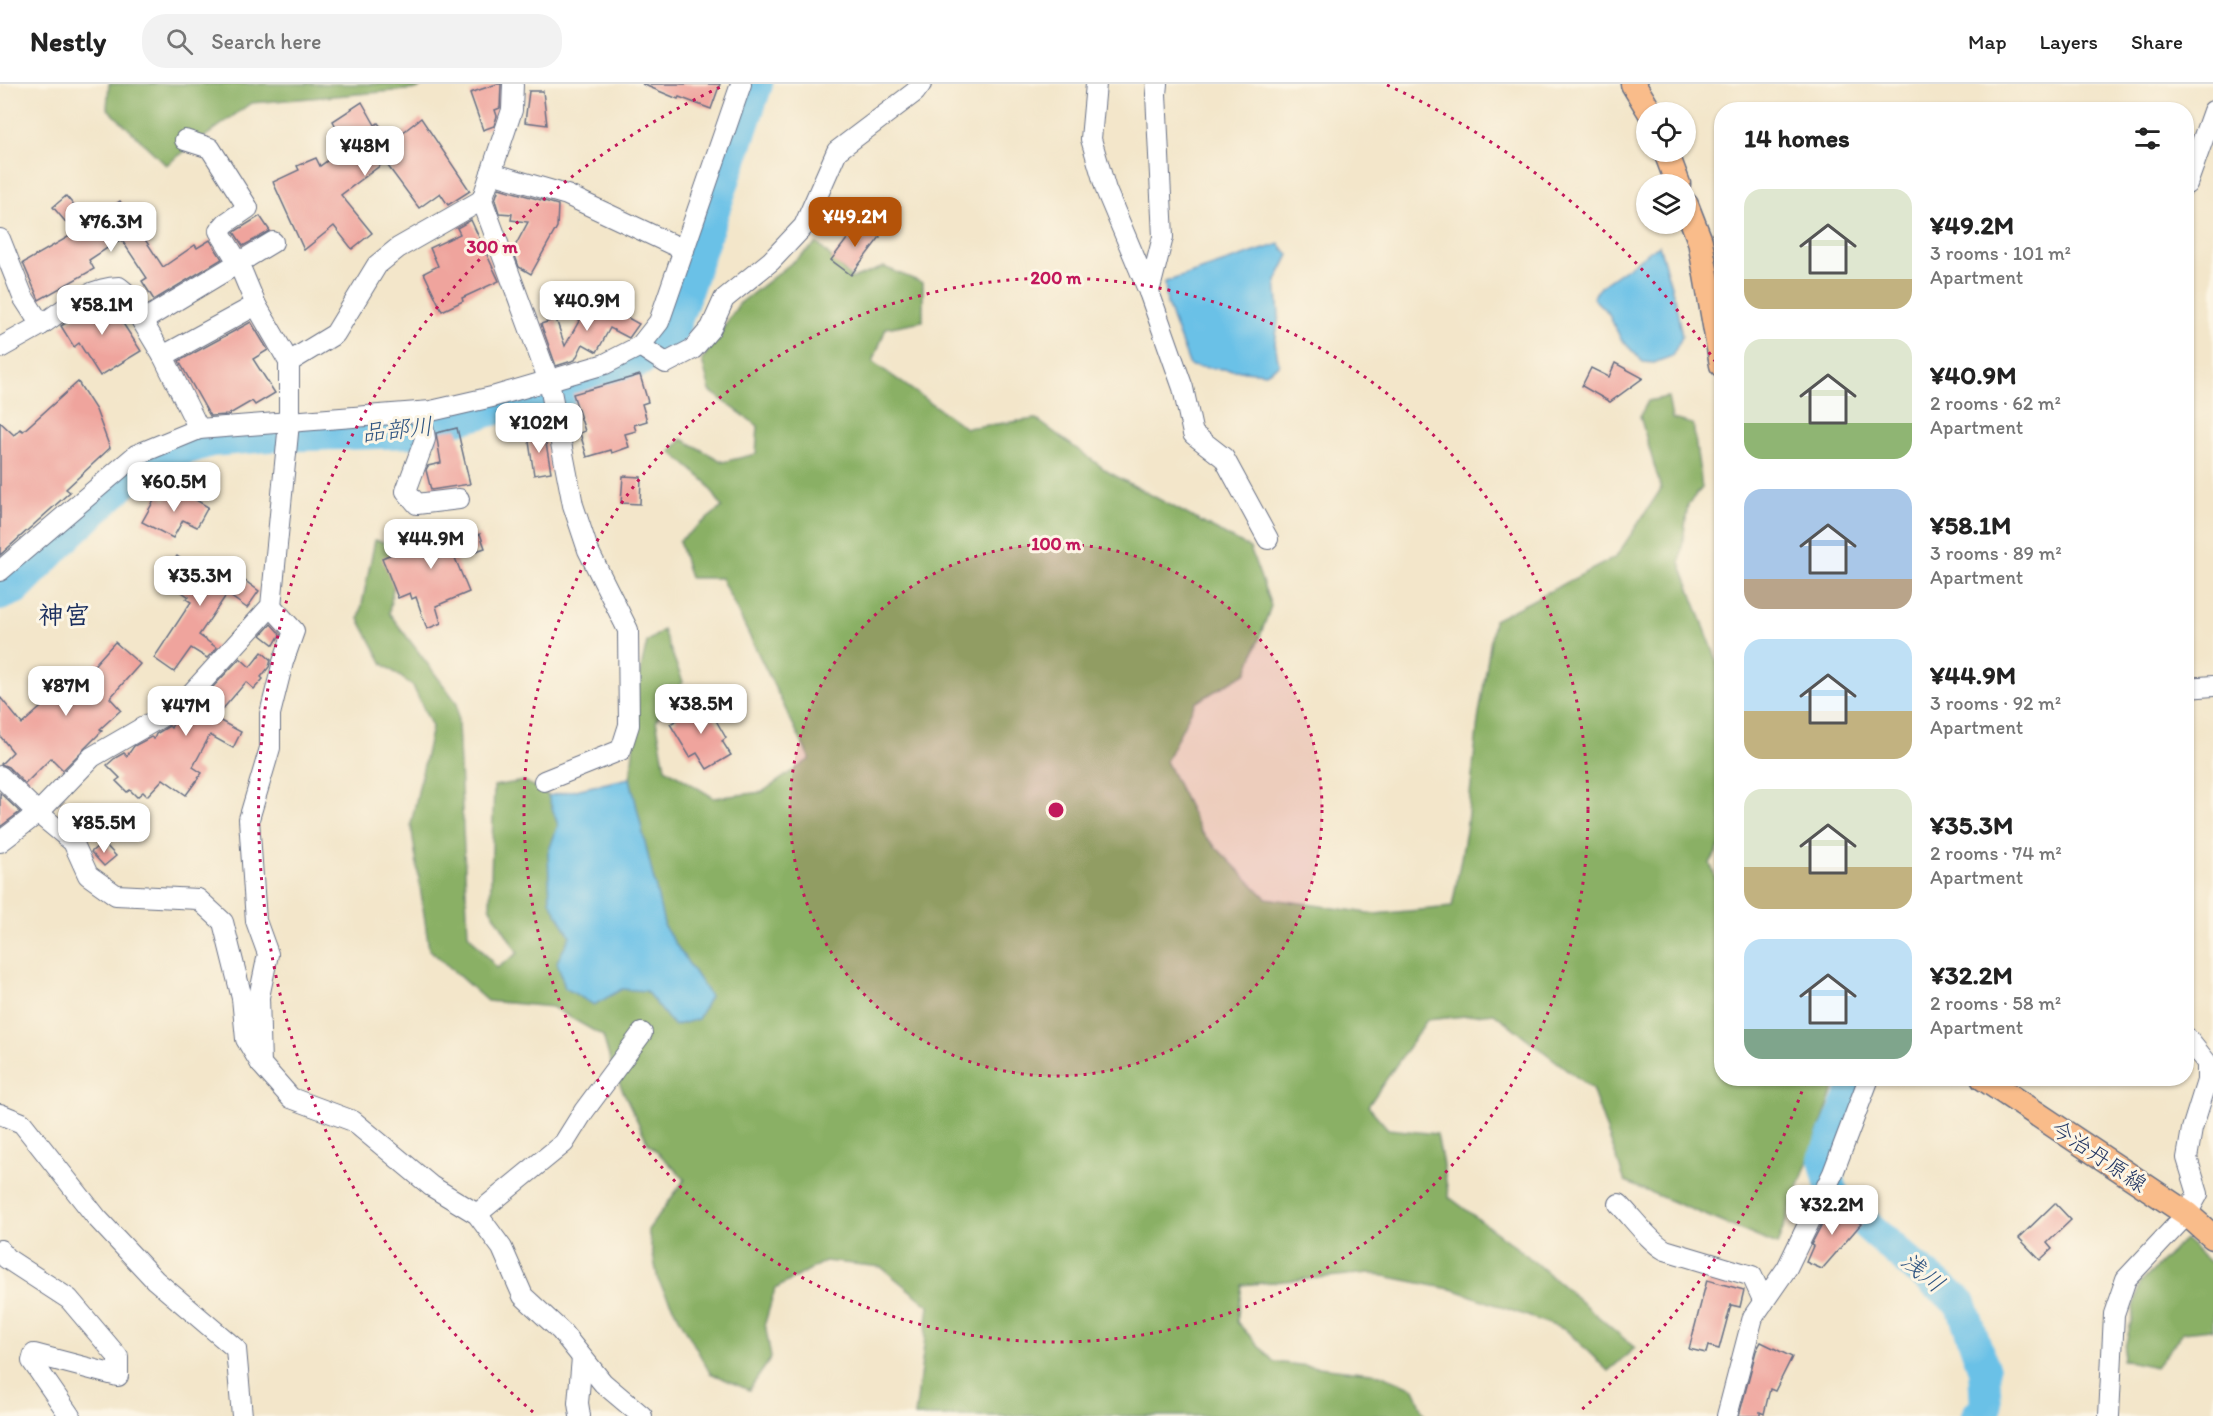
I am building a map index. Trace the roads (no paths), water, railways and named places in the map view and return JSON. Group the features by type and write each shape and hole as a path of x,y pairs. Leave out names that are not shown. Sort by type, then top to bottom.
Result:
{"main road":[{"path":"1633,84 1644,102"},
{"path":"1696,231 1700,241 1714,320"},
{"name":"今治丹原線","path":"1995,1086 2187,1214 2213,1237"}],"street":[{"path":"513,84 512,110 482,200 549,381 573,505 588,550 628,630 629,725 621,750 544,782"},
{"path":"0,571 136,456 200,429 421,412 492,397 549,381 605,364 640,346 659,322 741,84"},
{"path":"640,346 666,363 693,349 711,328 724,300 771,261 804,226 837,151 915,92 921,84"},
{"path":"1096,84 1091,139 1106,190 1149,292 1183,388 1193,434 1224,458 1268,539"},
{"path":"1149,292 1163,237 1156,106 1157,84"},
{"path":"2194,164 2213,111"},
{"path":"0,842 38,813 92,758 180,706 271,606 289,423 289,362 256,305 238,262 219,231 226,223 248,208 210,148 185,140"},
{"path":"491,173 567,195 684,250"},
{"path":"289,362 335,334 376,265 398,248 482,200"},
{"path":"0,239 23,297 41,325"},
{"path":"142,321 273,242"},
{"path":"0,348 41,325 87,293 102,288 119,287 124,291 163,356 200,429"},
{"path":"163,356 256,305"},
{"path":"421,412 425,440 406,491 417,504 459,499"},
{"path":"261,1064 259,996 268,954 256,921 249,819 270,748 270,714 283,662 294,631 271,606"},
{"path":"2194,687 2213,686"},
{"path":"0,776 38,813 73,842 88,875 117,895 198,899 223,922 242,998 246,1039 261,1064 291,1098 353,1121 431,1186 477,1215 502,1248 523,1296 561,1332 603,1383 642,1416"},
{"path":"477,1215 564,1143 584,1111 642,1033"},
{"path":"2109,1416 2114,1314 2126,1279 2187,1214 2198,1194 2187,1158 2192,1129 2207,1081 2206,1063 2194,1047"},
{"path":"1727,1416 1754,1317 1787,1268 1833,1173 1866,1086"},
{"path":"0,1114 22,1122 97,1218 155,1280 236,1349 242,1416"},
{"path":"1619,1204 1639,1224 1655,1245 1752,1276 1764,1302"},
{"path":"0,1250 6,1258 69,1299 118,1358 118,1376 34,1354 32,1361 70,1416"},
{"path":"580,1416 578,1403 582,1358"}],"water":[{"path":"1279,244 1289,255 1276,281 1279,315 1275,343 1279,365 1266,373 1190,366 1167,304 1165,282"},
{"path":"1659,245 1675,300 1682,337 1672,356 1654,363 1643,362 1621,339 1608,313 1593,298 1600,287"},
{"path":"630,778 665,928 710,996 698,1019 674,1026 646,991 622,989 594,1005 565,988 557,962 570,936 550,901 548,853 558,825 548,796"}],"waterway":[{"name":"品部川","path":"0,595 15,589 71,532 133,475 173,453 211,441 269,436 417,432 446,422 541,398 629,368 665,344 672,333 757,84"},
{"name":"浅川","path":"1856,1086 1824,1159 1833,1195 1912,1265 1961,1303 1984,1370 1986,1409 1977,1416"}],"district":[{"name":"神宮","path":"64,615"}]}
